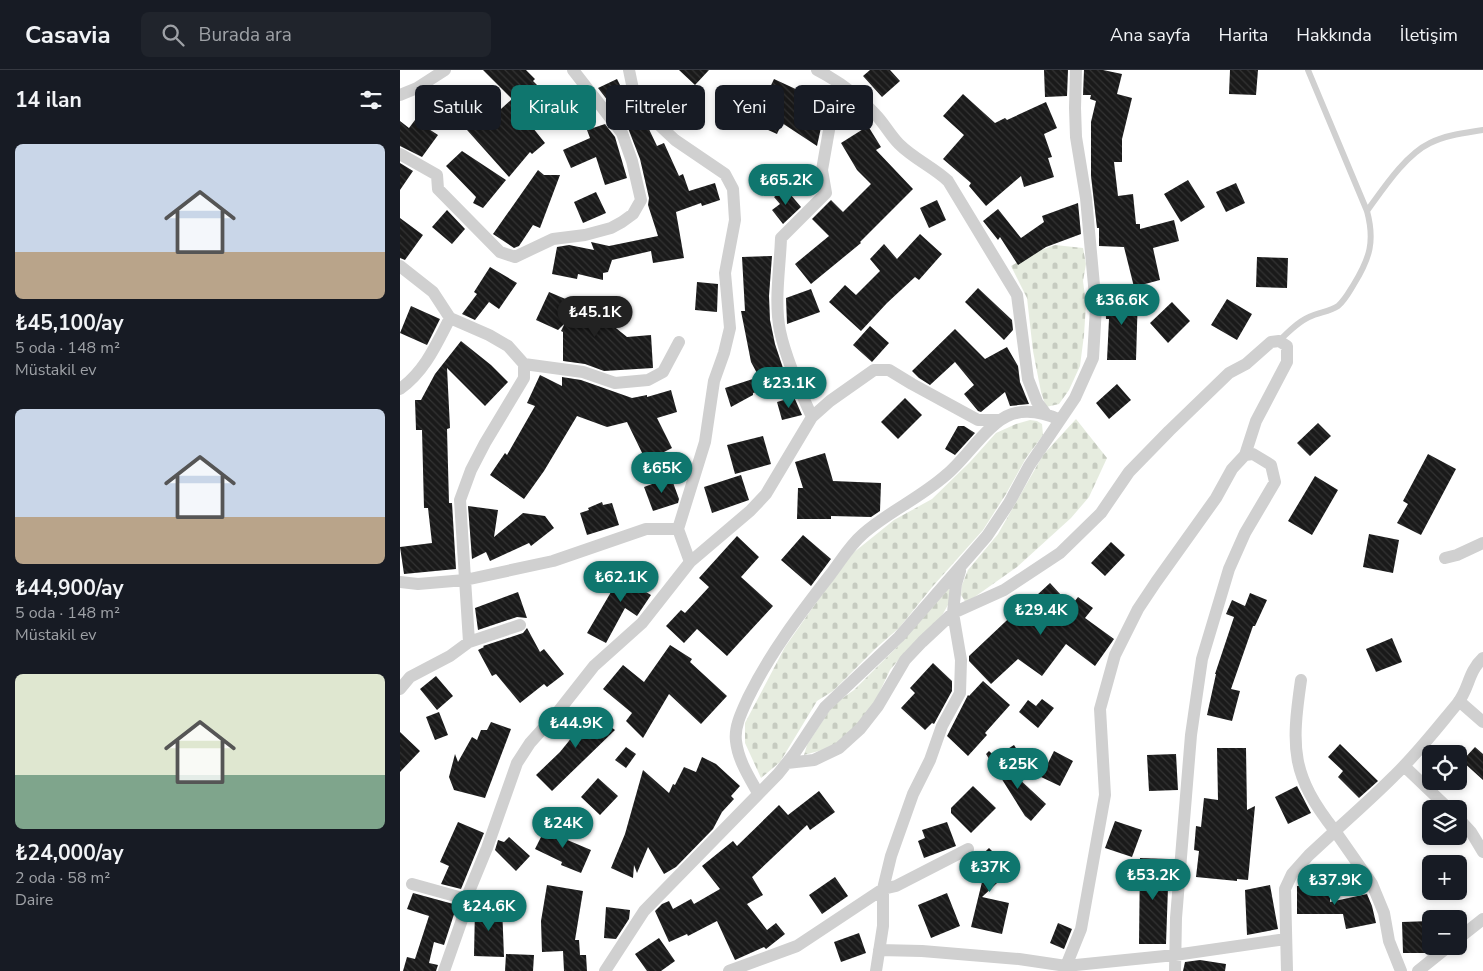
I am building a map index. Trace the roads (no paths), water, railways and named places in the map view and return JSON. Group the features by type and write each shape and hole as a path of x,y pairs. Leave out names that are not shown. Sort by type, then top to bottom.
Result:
{"street":[{"path":"400,95 417,88 446,70"},
{"path":"400,154 438,174 438,189 500,252 515,257 553,239 585,235 611,228 633,214 641,200 632,161 622,133 573,70"},
{"path":"629,70 638,106 676,140 725,174 733,189 735,220 725,273 730,328 714,381 705,442 678,528 690,562"},
{"path":"817,70 840,85"},
{"path":"605,971 644,911 710,845 787,763 825,706 898,637 987,536 1009,503 1029,466 1075,398 1093,358 1096,307 1086,198 1076,137 1076,70"},
{"path":"873,112 899,144 918,160 938,170 948,181 962,201 1017,295 1028,379 1037,402 1046,414"},
{"path":"812,418 792,370 780,330 778,300 781,238 826,194 822,170 829,130"},
{"path":"400,266 433,292 450,318 489,335 508,346 524,364 583,372 615,383 648,380 664,372 680,342"},
{"path":"400,389 411,381 427,363 450,318"},
{"path":"787,763 814,760 839,748 860,730 878,706 905,660 954,614 1004,590 1060,553 1101,513 1129,472 1168,431 1229,373 1246,364 1271,342 1279,341 1287,346 1287,362 1256,421 1245,454 1232,469 1216,498 1138,609 1115,655 1100,709 1105,795 1081,929 1065,968"},
{"path":"469,642 460,500 474,463 524,378 524,364"},
{"path":"444,971 464,914 466,900 517,763 530,743 557,714 594,666 642,623 690,562 750,511 766,494 812,418 830,401 874,370 889,370 978,420 1000,420"},
{"path":"758,793 744,769 735,740 740,717 767,663 788,630 849,548 864,533 947,475 1000,420 1013,414 1030,412 1046,414 1060,420"},
{"path":"1175,971 1176,918 1191,735 1202,659 1213,617 1229,569 1245,533 1275,482 1271,465 1253,454 1245,454"},
{"path":"400,582 418,584 465,580 553,561 646,529 678,528"},
{"path":"1445,558 1457,556 1483,543"},
{"path":"876,971 883,926 884,889 891,856 913,794 930,760 942,726 960,694 961,660 954,614 956,584 961,567"},
{"path":"400,689 410,677 450,656 469,642 520,625"},
{"path":"1287,971 1285,889 1292,874 1309,855 1404,766 1459,701 1466,689 1469,677 1483,658"},
{"path":"1301,680 1295,722 1296,756 1303,782 1318,810 1372,884 1384,913 1389,941 1400,971"},
{"path":"1459,701 1483,722"},
{"path":"1404,766 1440,800"},
{"path":"1467,828 1483,852"},
{"path":"729,971 797,946 884,889 896,886 968,849"},
{"path":"412,884 466,900"},
{"path":"1467,932 1483,919"},
{"path":"879,950 922,951 1020,959 1065,968 1176,955 1286,939"},
{"path":"1418,971 1438,955"}],"lane":[{"path":"1279,341 1309,317 1336,307 1348,294 1368,257 1371,235 1367,211 1308,70"},
{"path":"1367,211 1408,160 1421,148 1440,138 1483,130"}]}
